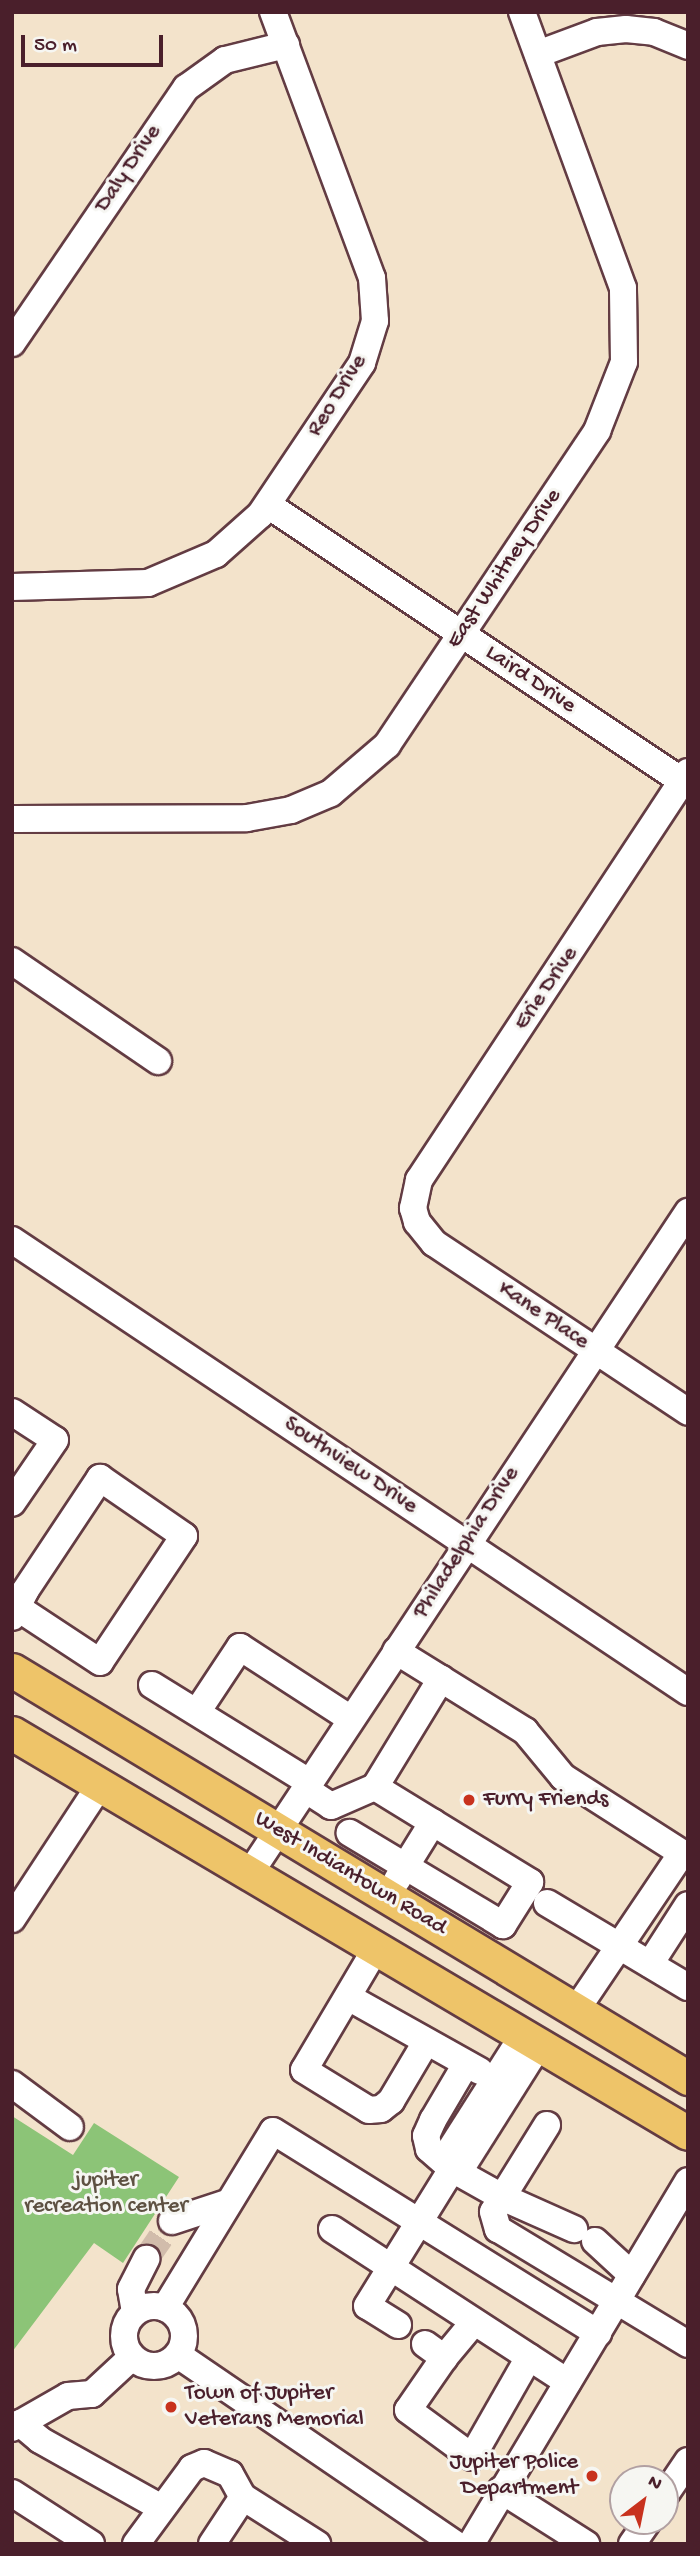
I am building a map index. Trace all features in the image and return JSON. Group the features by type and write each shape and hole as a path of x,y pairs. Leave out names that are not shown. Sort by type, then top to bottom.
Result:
{"main road":[{"name":"West Indiantown Road","path":"12,1670 688,2078"},
{"path":"12,1733 248,1876 688,2133"}],"street":[{"name":"Reo Drive","path":"12,587 119,586 163,579 216,554 268,505 362,363 375,307 368,263 274,12"},
{"name":"East Whitney Drive","path":"12,820 247,818 304,805 331,793 377,756 597,431 624,362 625,303 617,266 522,12"},
{"path":"538,54 597,33 626,29 654,33 688,46"},
{"name":"Daly Drive","path":"12,344 186,88 232,57 286,45"},
{"name":"Laird Drive","path":"268,505 687,780"},
{"name":"Erie Drive","path":"413,1208 419,1180 687,780"},
{"path":"12,961 158,1062"},
{"name":"Kane Place","path":"413,1208 417,1222 434,1243 688,1412"},
{"name":"Philadelphia Drive","path":"248,1876 688,1212"},
{"name":"Southview Drive","path":"12,1240 688,1692"},
{"path":"12,1412 55,1440 12,1503"},
{"path":"100,1478 184,1536 100,1662 15,1612 100,1478"},
{"path":"197,1712 240,1647 351,1719"},
{"path":"396,1651 525,1731 563,1777 682,1853 576,2010"},
{"path":"152,1685 307,1785 331,1806 375,1787 441,1679"},
{"path":"12,1919 100,1785"},
{"path":"350,1833 502,1925 530,1882 375,1787"},
{"path":"387,1897 433,1822"},
{"path":"547,1902 688,1987"},
{"path":"650,1964 688,1905"},
{"path":"375,1950 304,2070 369,2110 381,2109 391,2101 426,2042"},
{"path":"348,1997 466,2064 495,2076"},
{"path":"455,2171 450,2150 495,2076 531,2041"},
{"path":"398,2325 367,2306 419,2221 455,2171 531,2041"},
{"path":"466,2064 426,2136 429,2149 455,2171 502,2197 585,2235 632,2275"},
{"path":"12,2084 70,2127"},
{"path":"547,2125 493,2212 498,2229 688,2344"},
{"path":"165,2308 273,2131 598,2333"},
{"path":"471,2544 632,2275 680,2211 688,2181"},
{"path":"172,2221 228,2203"},
{"path":"332,2230 568,2382"},
{"path":"146,2259 131,2289 135,2312 123,2339 132,2357 159,2367 178,2355 184,2329 165,2308"},
{"path":"135,2312 165,2308"},
{"path":"474,2322 434,2351 408,2410 472,2457 529,2357"},
{"path":"178,2355 455,2544"},
{"path":"132,2357 92,2394 68,2396 16,2425 160,2507"},
{"path":"136,2544 160,2507 192,2468 204,2463 230,2473 243,2497 317,2544"},
{"path":"501,2490 586,2544"},
{"path":"12,2493 91,2544"},
{"path":"212,2544 243,2497"}],"green space":[{"name":"jupiter recreation center","path":"12,2116 73,2155 94,2123 179,2177 123,2263 94,2243 12,2352"}],"tunnel":[{"path":"146,2259 172,2221"}],"place":[{"name":"Furry Friends","path":"469,1800"},
{"name":"Town of Jupiter Veterans Memorial","path":"171,2407"},
{"name":"Jupiter Police Department","path":"592,2476"}]}
